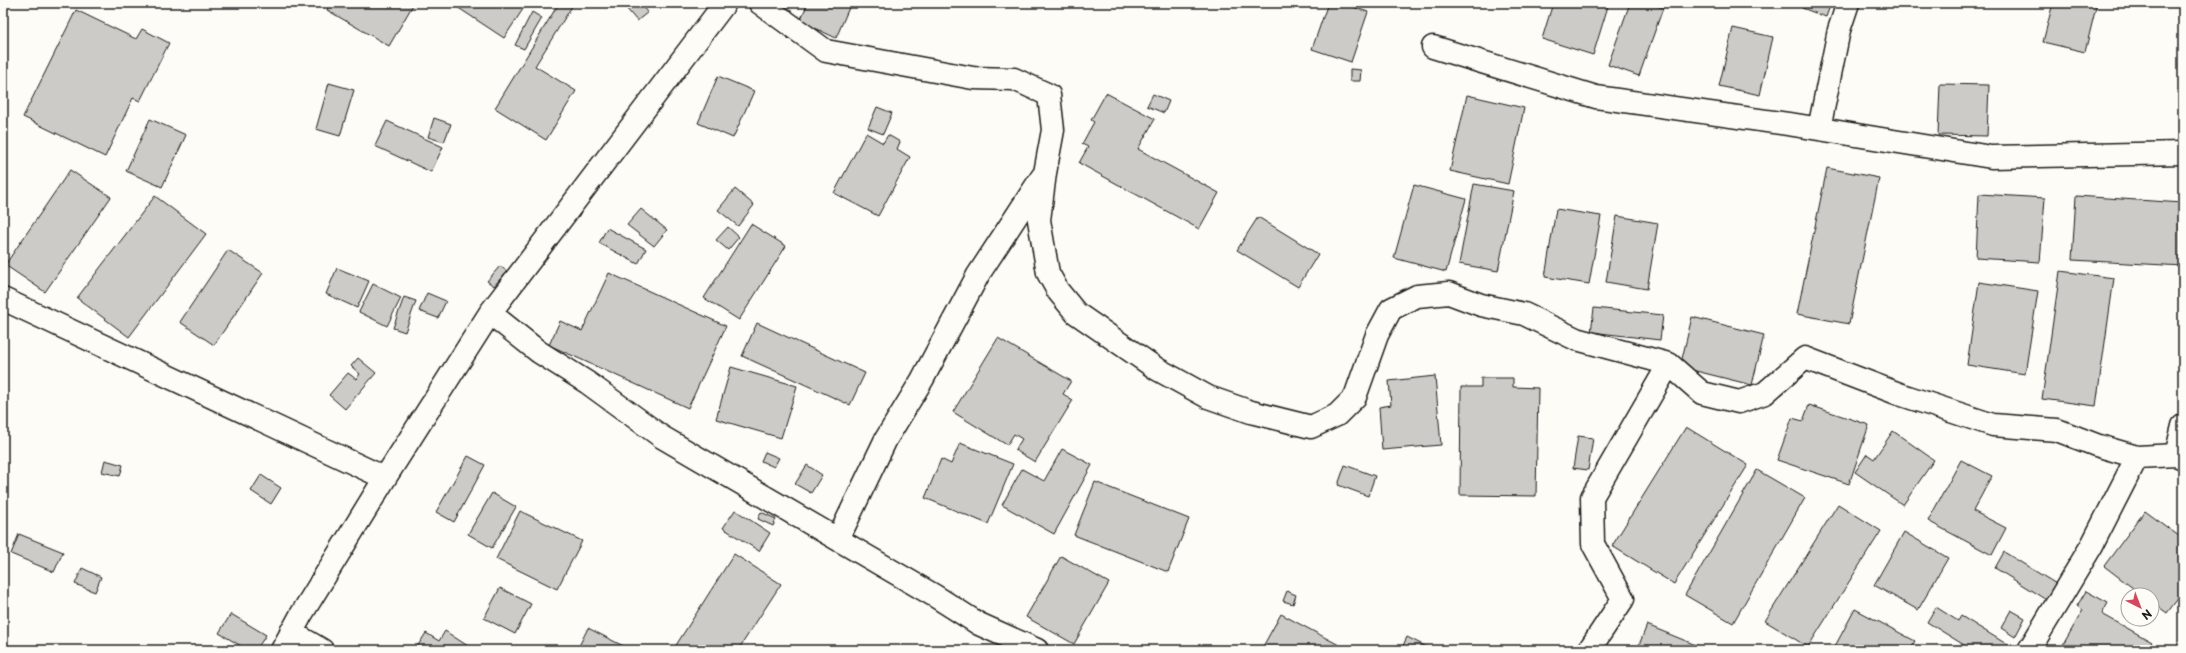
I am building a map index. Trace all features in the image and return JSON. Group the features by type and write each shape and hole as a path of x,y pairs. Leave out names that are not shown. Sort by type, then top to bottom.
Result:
{"street":[{"path":"322,650 287,641 385,478 490,314 725,3"},
{"path":"760,3 826,51 973,78 1014,79 1049,95 1053,130 1045,173 1039,220 1048,273 1058,291 1076,312 1157,369 1208,397 1251,412 1311,426 1336,415 1355,397 1377,335 1391,309 1417,296 1449,293 1481,305 1524,314 1576,339 1669,364 1702,393 1739,402 1765,393 1806,358 1899,394 1993,425 2057,430 2096,445 2137,457 2179,457 2183,426"},
{"path":"1819,129 1839,30 1848,3"},
{"path":"1433,47 1596,98 1819,129 1991,157 2183,153"},
{"path":"838,539 886,439 922,380 978,275 1045,173"},
{"path":"3,299 385,478"},
{"path":"490,314 539,352 588,383 662,437 935,596 979,624 1037,650"},
{"path":"1589,650 1623,599 1593,544 1592,497 1669,364"},
{"path":"2030,650 2092,545 2137,457"}],"building":[{"path":"330,3 414,3 389,46 327,10"},
{"path":"451,3 527,3 504,38"},
{"path":"559,3 574,3 535,66 576,91 546,140 495,108"},
{"path":"632,3 640,3 648,12 637,21 626,8"},
{"path":"808,3 851,3 836,38 800,21"},
{"path":"1328,3 1342,3 1368,12 1351,62 1312,49"},
{"path":"1553,3 1609,3 1593,55 1542,39"},
{"path":"1630,3 1648,3 1663,8 1639,76 1608,65"},
{"path":"1803,3 1831,3 1826,17 1802,8"},
{"path":"2053,3 2097,3 2085,52 2043,42"},
{"path":"76,10 136,39 142,29 169,43 140,101 133,98 105,157 23,117"},
{"path":"532,12 542,18 524,49 515,45"},
{"path":"1733,28 1773,37 1760,95 1719,86"},
{"path":"1350,69 1361,70 1360,81 1350,81"},
{"path":"718,76 754,91 733,138 698,123"},
{"path":"329,83 354,90 340,136 316,129"},
{"path":"1940,84 1989,85 1987,136 1938,135"},
{"path":"1106,93 1155,119 1138,149 1219,193 1199,229 1079,163 1088,147 1082,144 1094,122 1091,120"},
{"path":"1153,94 1169,101 1164,113 1147,106"},
{"path":"1467,95 1524,108 1508,184 1450,171"},
{"path":"877,107 892,113 883,134 868,128"},
{"path":"434,118 451,124 444,142 428,137"},
{"path":"150,119 186,135 162,187 126,171"},
{"path":"387,121 443,147 431,172 375,146"},
{"path":"866,133 883,143 888,135 900,142 897,149 910,157 878,216 834,193"},
{"path":"1827,168 1879,178 1849,324 1797,314"},
{"path":"70,170 111,197 45,292 5,265"},
{"path":"1474,184 1514,191 1498,271 1459,264"},
{"path":"1414,185 1466,199 1446,272 1394,258"},
{"path":"735,189 754,205 738,226 718,210"},
{"path":"1979,194 2045,198 2040,262 1976,258"},
{"path":"155,196 206,234 129,337 77,298"},
{"path":"2076,196 2183,203 2183,266 2072,260"},
{"path":"641,209 667,230 654,246 627,225"},
{"path":"1556,209 1601,216 1589,284 1545,277"},
{"path":"1617,216 1658,223 1647,289 1606,282"},
{"path":"1258,217 1318,254 1298,287 1237,250"},
{"path":"751,224 786,246 739,320 704,298"},
{"path":"728,227 739,237 728,250 716,240"},
{"path":"607,228 646,249 638,264 599,243"},
{"path":"228,250 263,273 214,345 180,322"},
{"path":"500,266 507,271 494,286 487,281"},
{"path":"337,268 369,281 357,308 326,294"},
{"path":"2060,271 2114,278 2096,406 2042,399"},
{"path":"609,273 726,326 688,408 549,345 560,321 582,331"},
{"path":"1979,282 2038,291 2025,374 1967,365"},
{"path":"373,284 401,298 387,326 359,312"},
{"path":"427,293 446,301 438,318 419,311"},
{"path":"404,297 416,301 405,332 393,328"},
{"path":"1594,308 1663,315 1660,340 1591,332"},
{"path":"1692,317 1764,335 1752,385 1680,367"},
{"path":"757,323 865,373 850,405 742,356"},
{"path":"998,338 1071,381 1063,394 1073,400 1035,462 1015,450 1022,439 1014,434 1007,445 953,412"},
{"path":"358,358 376,373 345,409 329,395 348,373 356,379 360,374 351,366"},
{"path":"731,367 797,386 781,438 716,419"},
{"path":"1435,376 1441,445 1382,450 1379,407 1391,405 1389,381"},
{"path":"1481,378 1513,378 1513,387 1538,388 1536,496 1460,495 1461,387 1481,387"},
{"path":"1809,405 1869,425 1849,484 1777,460 1792,418 1803,421"},
{"path":"1686,427 1748,465 1674,584 1612,546"},
{"path":"1893,431 1934,460 1903,505 1855,472 1867,454 1874,459"},
{"path":"1578,436 1593,438 1588,470 1573,468"},
{"path":"960,443 1013,464 988,524 925,498 941,459 951,464"},
{"path":"1062,449 1092,465 1054,534 1002,505 1022,469 1044,481"},
{"path":"765,452 779,458 774,467 761,461"},
{"path":"468,456 485,465 454,522 436,512"},
{"path":"105,460 123,465 120,476 102,472"},
{"path":"1961,460 1992,476 1973,511 2006,528 1992,555 1928,521"},
{"path":"807,465 822,475 811,493 795,484"},
{"path":"1345,465 1375,476 1368,496 1338,485"},
{"path":"1757,470 1805,498 1733,623 1685,595"},
{"path":"261,475 281,488 271,504 251,491"},
{"path":"1095,482 1189,519 1168,572 1074,535"},
{"path":"492,493 516,507 492,548 468,534"},
{"path":"1838,504 1881,531 1808,647 1765,621"},
{"path":"735,510 770,533 759,551 723,528"},
{"path":"520,511 582,541 557,589 496,559"},
{"path":"2145,511 2183,539 2183,592 2167,613 2160,608 2160,587 2132,587 2104,566"},
{"path":"761,512 776,519 773,526 758,519"},
{"path":"1904,532 1948,558 1918,610 1874,585"},
{"path":"19,534 63,552 54,572 11,554"},
{"path":"2004,552 2058,585 2048,601 1995,568"},
{"path":"734,554 781,584 738,650 673,650"},
{"path":"1061,556 1109,583 1074,644 1026,617"},
{"path":"82,568 101,577 95,592 75,584"},
{"path":"500,588 531,604 515,634 484,618"},
{"path":"1287,591 1296,595 1293,604 1283,601"},
{"path":"2086,591 2108,603 2102,614 2120,624 2120,627 2125,627 2152,642 2147,650 2060,650 2083,610 2077,606"},
{"path":"1936,607 1958,621 1961,616 2016,650 1972,650 1927,622"},
{"path":"1855,609 1915,641 1910,650 1833,650"},
{"path":"2011,610 2025,618 2015,637 2001,628"},
{"path":"231,614 266,635 256,650 248,650 219,633"},
{"path":"1281,614 1339,645 1336,650 1261,650"},
{"path":"1647,625 1708,650 1637,650"},
{"path":"588,628 631,650 577,650"},
{"path":"445,631 474,650 415,650 426,633 439,641"},
{"path":"1407,637 1433,650 1401,650"}]}
